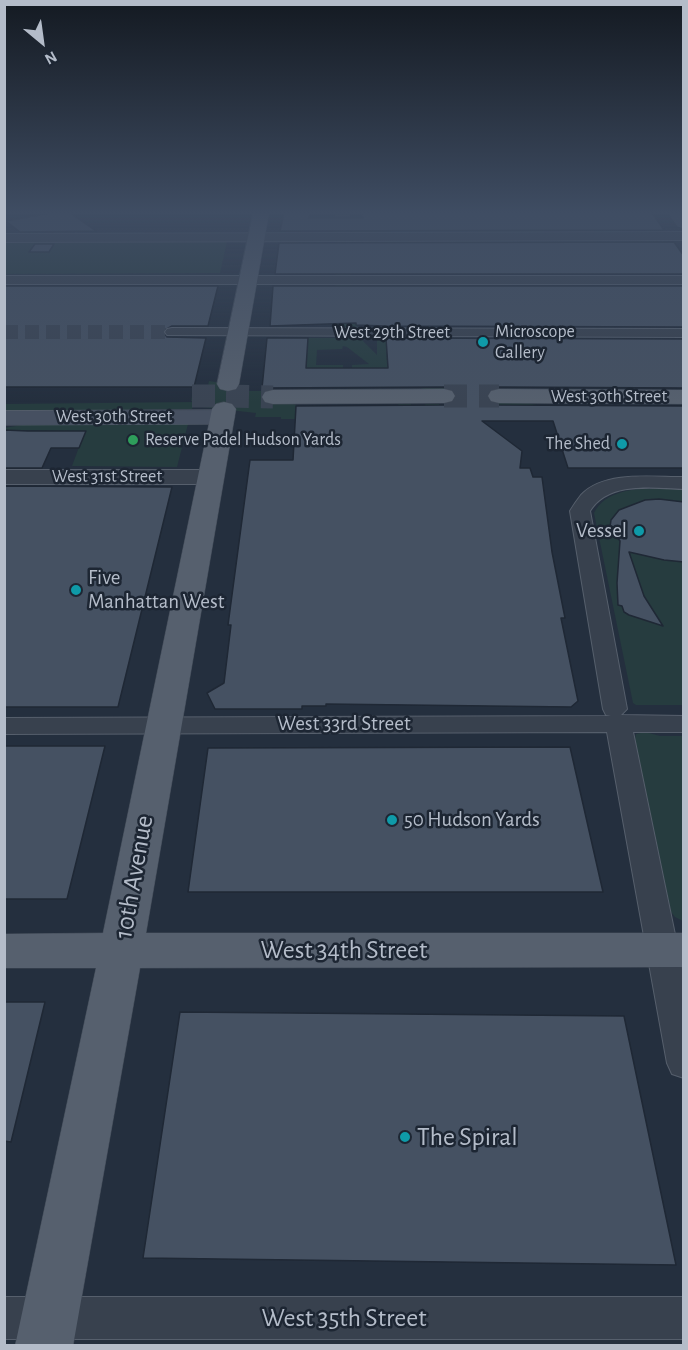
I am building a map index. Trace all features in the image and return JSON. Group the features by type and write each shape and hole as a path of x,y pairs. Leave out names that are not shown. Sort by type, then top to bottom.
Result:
{"main road":[{"path":"228,384 249,276"},
{"name":"West 30th Street","path":"4,397 192,396"},
{"path":"273,397 444,396"},
{"name":"West 30th Street","path":"499,396 684,397"},
{"name":"West 30th Street","path":"4,418 223,413"},
{"name":"10th Avenue","path":"32,1327 121,951 223,413"},
{"name":"West 34th Street","path":"4,951 673,950"}],"street":[{"path":"4,280 684,280"},
{"name":"West 29th Street","path":"172,332 684,333"},
{"name":"West 31st Street","path":"4,477 210,477"},
{"path":"684,483 629,484 605,489 588,498 580,511 617,716 673,950 684,1063"},
{"name":"West 33rd Street","path":"4,726 617,716 684,724"},
{"name":"West 35th Street","path":"32,1327 684,1318"}],"green space":[{"path":"336,276 351,276 351,309 362,340 377,355 377,338 386,338 387,360 414,360 448,387 537,405 610,405 616,419 281,419 281,417 255,417 256,413 193,406 192,409 5,411 4,404 194,402 191,401 193,391 207,391 209,381 249,387 249,391 261,391 309,410 314,405 399,410 398,404 411,404 412,410 426,410 425,404 439,404 440,410 473,404 384,377 368,368 352,368 352,365 369,364 343,346 342,349 317,350 316,365 343,365 343,368 305,368 308,338 341,338 336,324"},
{"name":"Reserve Padel Hudson Yards","path":"188,424 177,467 72,466 85,431 5,430 4,428 22,425"},
{"path":"683,489 683,705 636,705 633,703 594,513 601,503 622,492"},
{"path":"645,732 660,736 683,736 683,921 671,912 635,739 636,734"}],"building":[{"path":"4,286 218,286 208,326 172,326 163,331 167,337 206,338 194,387 4,387"},
{"path":"273,286 684,286 684,327 385,326 356,325 356,323 270,326"},
{"path":"267,338 308,338 306,368 388,368 386,338 684,339 684,388 499,387 490,389 486,395 489,402 499,405 684,406 684,468 568,468 553,421 482,421 522,451 520,468 530,468 533,477 542,477 552,552 565,618 561,618 578,701 571,707 326,704 326,706 302,706 302,709 215,709 207,693 224,683 231,625 228,625 250,460 293,460 296,406 444,405 453,403 457,397 454,390 444,387 262,388"},
{"path":"4,430 86,431 79,448 51,448 42,468 4,468"},
{"name":"Five Manhattan West","path":"4,486 172,487 118,707 4,707"},
{"name":"Vessel","path":"645,500 684,502 684,562 629,552 644,596 663,626 629,615 624,612 622,606 618,605 620,541 610,527 611,520 619,510"},
{"path":"4,746 105,746 67,899 4,899"},
{"name":"50 Hudson Yards","path":"570,747 603,892 188,892 208,748"},
{"path":"4,1002 45,1002 11,1142 4,1141"},
{"name":"The Spiral","path":"180,1012 624,1016 676,1265 143,1258"}],"tunnel":[{"path":"4,332 172,332"},
{"path":"192,396 226,396"},
{"path":"226,396 273,397"},
{"path":"444,396 499,396"}],"place":[{"name":"Microscope Gallery","path":"483,342"},
{"name":"Reserve Padel Hudson Yards","path":"133,440"},
{"name":"The Shed","path":"622,444"},
{"name":"Vessel","path":"639,531"},
{"name":"Five Manhattan West","path":"76,590"},
{"name":"50 Hudson Yards","path":"392,820"},
{"name":"The Spiral","path":"405,1137"}]}
